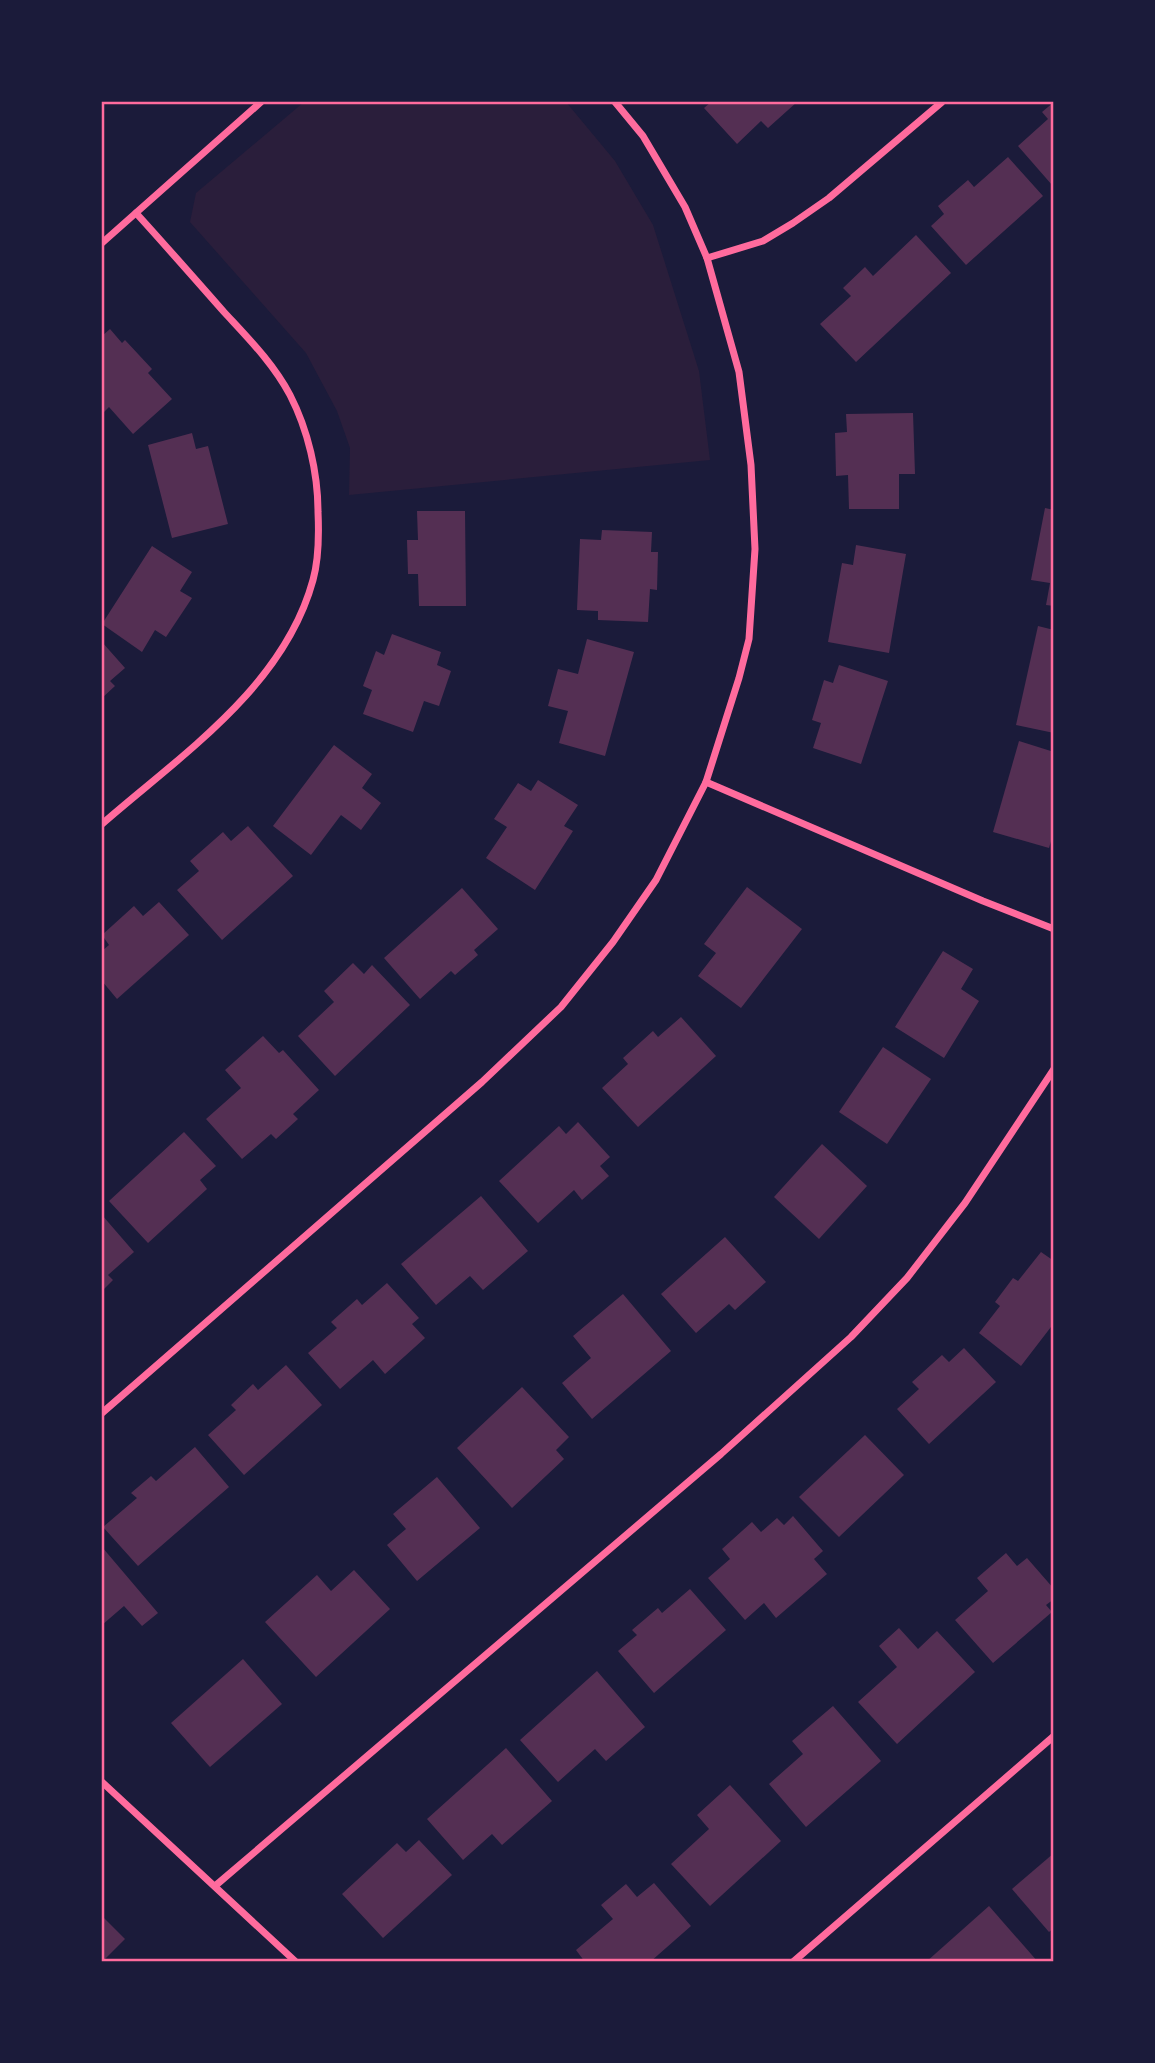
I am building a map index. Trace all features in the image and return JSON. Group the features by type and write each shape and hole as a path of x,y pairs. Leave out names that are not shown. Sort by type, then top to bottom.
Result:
{"street":[{"path":"102,243 261,102"},
{"path":"102,1413 482,1082 561,1007 613,942 656,880 706,782 749,639 755,549 751,465 739,372 706,258 685,207 643,136 615,102"},
{"path":"706,258 763,241 793,223 829,198 942,102"},
{"path":"102,824 227,716 259,683 287,644 306,600 314,578 319,535 318,488 303,425 289,394 266,359 136,213"},
{"path":"706,782 1054,929"},
{"path":"215,1886 710,1463 851,1337 907,1278 965,1203 1054,1069"},
{"path":"793,1962 1054,1736"},
{"path":"102,1782 296,1962"}],"shaded area":[{"path":"304,102 566,102 615,161 653,225 699,371 710,460 349,495 350,448 337,411 306,353 190,222 196,193"}],"building":[{"path":"711,102 797,102 768,128 761,121 737,144 704,108"},
{"path":"1054,102 1052,185 1018,146 1048,119 1042,112"},
{"path":"1008,157 1043,196 966,265 931,226 944,214 938,206 968,180 974,187"},
{"path":"916,235 951,273 856,362 820,324 851,296 843,288 865,267 873,276"},
{"path":"110,329 122,343 125,340 152,369 148,373 172,399 133,434 109,407 102,414 102,336"},
{"path":"913,413 915,474 899,474 899,509 849,509 848,475 836,476 835,433 847,432 846,414"},
{"path":"192,433 196,449 208,446 228,524 172,538 148,445"},
{"path":"1045,508 1054,510 1054,606 1046,605 1050,583 1031,580"},
{"path":"417,511 465,511 466,606 419,606 418,574 408,574 407,540 418,540"},
{"path":"602,530 652,532 651,552 658,552 657,590 650,589 648,622 598,620 598,611 577,610 580,539 601,540"},
{"path":"856,545 906,554 889,653 828,642 842,563 853,565"},
{"path":"152,546 192,572 180,591 192,598 166,637 155,630 142,652 102,624"},
{"path":"1038,626 1054,630 1054,733 1016,725"},
{"path":"392,634 441,652 437,665 451,671 439,706 424,701 413,732 363,714 372,690 363,686 376,651 384,655"},
{"path":"587,639 634,652 605,756 559,743 568,711 548,706 558,669 578,674"},
{"path":"102,642 125,668 110,681 115,686 102,698"},
{"path":"839,665 888,681 861,764 813,748 821,723 812,720 824,680 833,683"},
{"path":"1019,741 1054,752 1054,831 1049,848 993,832"},
{"path":"334,745 372,774 362,788 381,803 361,830 341,815 311,855 273,826"},
{"path":"538,780 578,805 564,826 573,831 535,890 486,858 507,827 494,819 518,783 531,791"},
{"path":"248,826 293,876 222,940 177,890 199,871 190,861 223,832 231,841"},
{"path":"747,887 802,929 741,1008 698,976 716,953 704,944"},
{"path":"462,888 498,929 474,950 478,955 455,975 451,971 420,999 384,958"},
{"path":"159,902 189,935 117,999 102,981 102,951 109,945 102,935 134,906 143,916"},
{"path":"943,951 973,969 961,989 979,1001 944,1058 895,1027"},
{"path":"353,963 364,974 372,965 410,1005 335,1076 298,1036 334,1002 324,991"},
{"path":"681,1017 716,1056 638,1127 602,1088 628,1064 623,1058 653,1031 658,1037"},
{"path":"263,1036 279,1053 283,1050 319,1090 293,1114 298,1119 276,1139 271,1134 242,1159 206,1119 241,1088 225,1070"},
{"path":"883,1047 931,1079 887,1144 839,1112"},
{"path":"578,1122 610,1157 600,1166 609,1176 582,1200 574,1190 538,1223 499,1181 559,1126 566,1134"},
{"path":"184,1132 216,1166 200,1180 207,1189 148,1243 109,1201"},
{"path":"822,1144 867,1186 819,1239 774,1197"},
{"path":"481,1196 528,1251 483,1290 470,1276 436,1305 401,1264"},
{"path":"102,1215 134,1252 108,1275 113,1280 102,1291"},
{"path":"725,1237 766,1282 735,1310 729,1304 696,1333 661,1294"},
{"path":"1041,1252 1054,1261 1054,1323 1021,1366 979,1333 1000,1306 995,1302 1013,1278 1018,1281"},
{"path":"387,1283 419,1318 412,1324 425,1338 385,1374 373,1360 340,1389 308,1353 337,1328 331,1322 357,1299 362,1305"},
{"path":"623,1294 671,1351 592,1419 562,1383 591,1358 573,1336"},
{"path":"964,1348 996,1382 929,1444 897,1409 919,1389 912,1382 942,1355 949,1362"},
{"path":"286,1365 322,1405 244,1475 208,1435 236,1410 231,1405 253,1384 258,1390"},
{"path":"522,1387 569,1437 556,1450 564,1459 512,1508 457,1448"},
{"path":"865,1435 904,1475 839,1537 799,1497"},
{"path":"195,1447 229,1487 138,1566 103,1527 137,1498 131,1493 151,1476 156,1481"},
{"path":"437,1477 480,1528 417,1581 387,1545 406,1529 393,1514"},
{"path":"793,1516 823,1551 814,1559 827,1574 776,1618 764,1603 745,1620 708,1578 730,1559 722,1549 752,1522 761,1532 777,1518 784,1525"},
{"path":"102,1547 158,1613 142,1626 124,1606 102,1625"},
{"path":"1006,1553 1017,1566 1027,1558 1054,1589 1054,1599 1046,1605 1052,1612 993,1663 955,1620 988,1591 977,1578"},
{"path":"354,1570 390,1609 316,1677 265,1622 317,1575 331,1591"},
{"path":"690,1589 726,1630 654,1693 618,1651 637,1635 632,1630 658,1608 662,1613"},
{"path":"899,1628 918,1649 937,1631 975,1672 897,1744 858,1702 897,1667 879,1646"},
{"path":"243,1659 282,1704 210,1767 171,1723"},
{"path":"597,1671 645,1727 606,1761 595,1749 558,1782 520,1740"},
{"path":"833,1706 881,1761 806,1827 769,1784 803,1754 792,1741"},
{"path":"506,1748 552,1801 502,1845 492,1834 463,1860 427,1819"},
{"path":"730,1785 781,1841 710,1906 671,1864 709,1829 697,1815"},
{"path":"419,1840 452,1875 383,1938 342,1894 397,1843 406,1852"},
{"path":"1054,1853 1054,1928 1049,1932 1012,1889"},
{"path":"654,1883 691,1926 650,1962 585,1962 576,1950 613,1919 601,1905 626,1884 637,1897"},
{"path":"989,1906 1038,1962 926,1962"},
{"path":"102,1916 125,1939 102,1962"}]}
